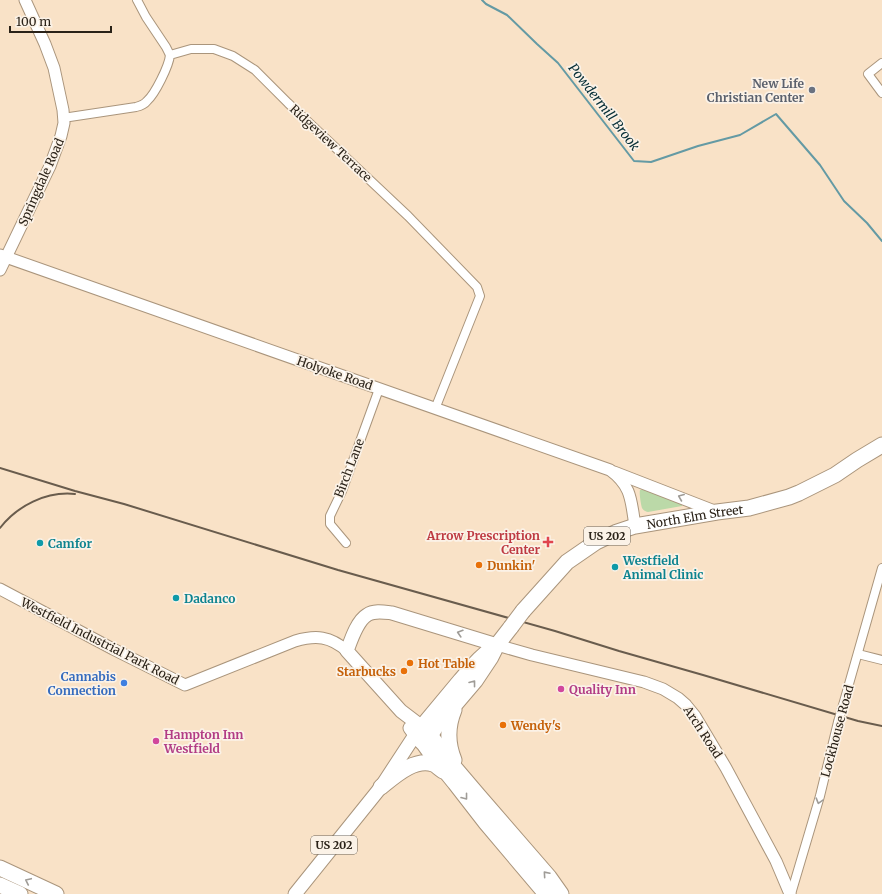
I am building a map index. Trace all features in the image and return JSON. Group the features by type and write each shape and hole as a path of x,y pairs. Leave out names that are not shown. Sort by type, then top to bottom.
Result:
{"highway":[{"name":"North Elm Street","path":"498,644 524,611 567,562 596,542 617,532 635,526 749,508 789,497 835,475 882,445"},
{"name":"US 202","path":"423,735 458,701 475,681 498,644"},
{"name":"US 202","path":"423,735 436,709 480,658 498,644"},
{"path":"458,701 450,722 448,733 448,741 454,760 456,776 486,823 546,894"},
{"path":"423,735 456,776 549,877 561,894"},
{"path":"381,787 404,769 419,764 434,764 456,776"},
{"path":"0,868 56,894"},
{"path":"0,885 20,894"}],"main road":[{"path":"423,735 347,651 353,634 366,615 376,612 387,612 498,644"},
{"name":"US 202","path":"295,894 381,787 398,763 423,735"}],"street":[{"name":"Springdale Road","path":"0,270 3,256 56,152 62,136 64,123 63,110 54,68 26,0"},
{"path":"63,118 136,107 143,105 148,101 168,64 170,55 137,0"},
{"name":"Ridgeview Terrace","path":"170,55 191,49 214,49 242,61 255,70 408,216 478,287 480,296 435,408"},
{"path":"882,63 868,74 882,92"},
{"name":"Holyoke Road","path":"3,256 610,470 619,477 628,491 635,526"},
{"name":"Birch Lane","path":"346,543 330,524 330,516 342,491 379,389"},
{"path":"610,470 717,512"},
{"name":"Lockhouse Road","path":"791,894 820,796 838,722 882,568"},
{"name":"Westfield Industrial Park Road","path":"0,589 113,649 185,685 305,638 317,637 328,640 336,643 347,651"},
{"name":"Arch Road","path":"498,644 516,651 644,682 668,691 682,701 697,720 726,768 776,862 791,894"},
{"path":"858,654 882,660"}],"green space":[{"path":"643,489 682,503 682,506 648,512 645,511 642,508 640,496 640,490"}],"waterway":[{"name":"Powdermill Brook","path":"482,0 486,4 507,15 558,63 634,161 651,162 698,146 740,135 776,114 820,165 844,201 867,223 882,241"}],"railway":[{"path":"0,468 124,504 338,570 555,631 858,721 882,726"},
{"path":"0,528 15,513 33,502 53,495 75,494"}],"place":[{"name":"New Life Christian Center","path":"812,90"},
{"name":"Arrow Prescription Center","path":"548,542"},
{"name":"Camfor","path":"40,543"},
{"name":"Dunkin'","path":"479,565"},
{"name":"Westfield Animal Clinic","path":"615,567"},
{"name":"Dadanco","path":"176,598"},
{"name":"Hot Table","path":"410,663"},
{"name":"Starbucks","path":"404,671"},
{"name":"Cannabis Connection","path":"124,683"},
{"name":"Quality Inn","path":"561,689"},
{"name":"Wendy's","path":"503,725"},
{"name":"Hampton Inn Westfield","path":"156,741"}]}
